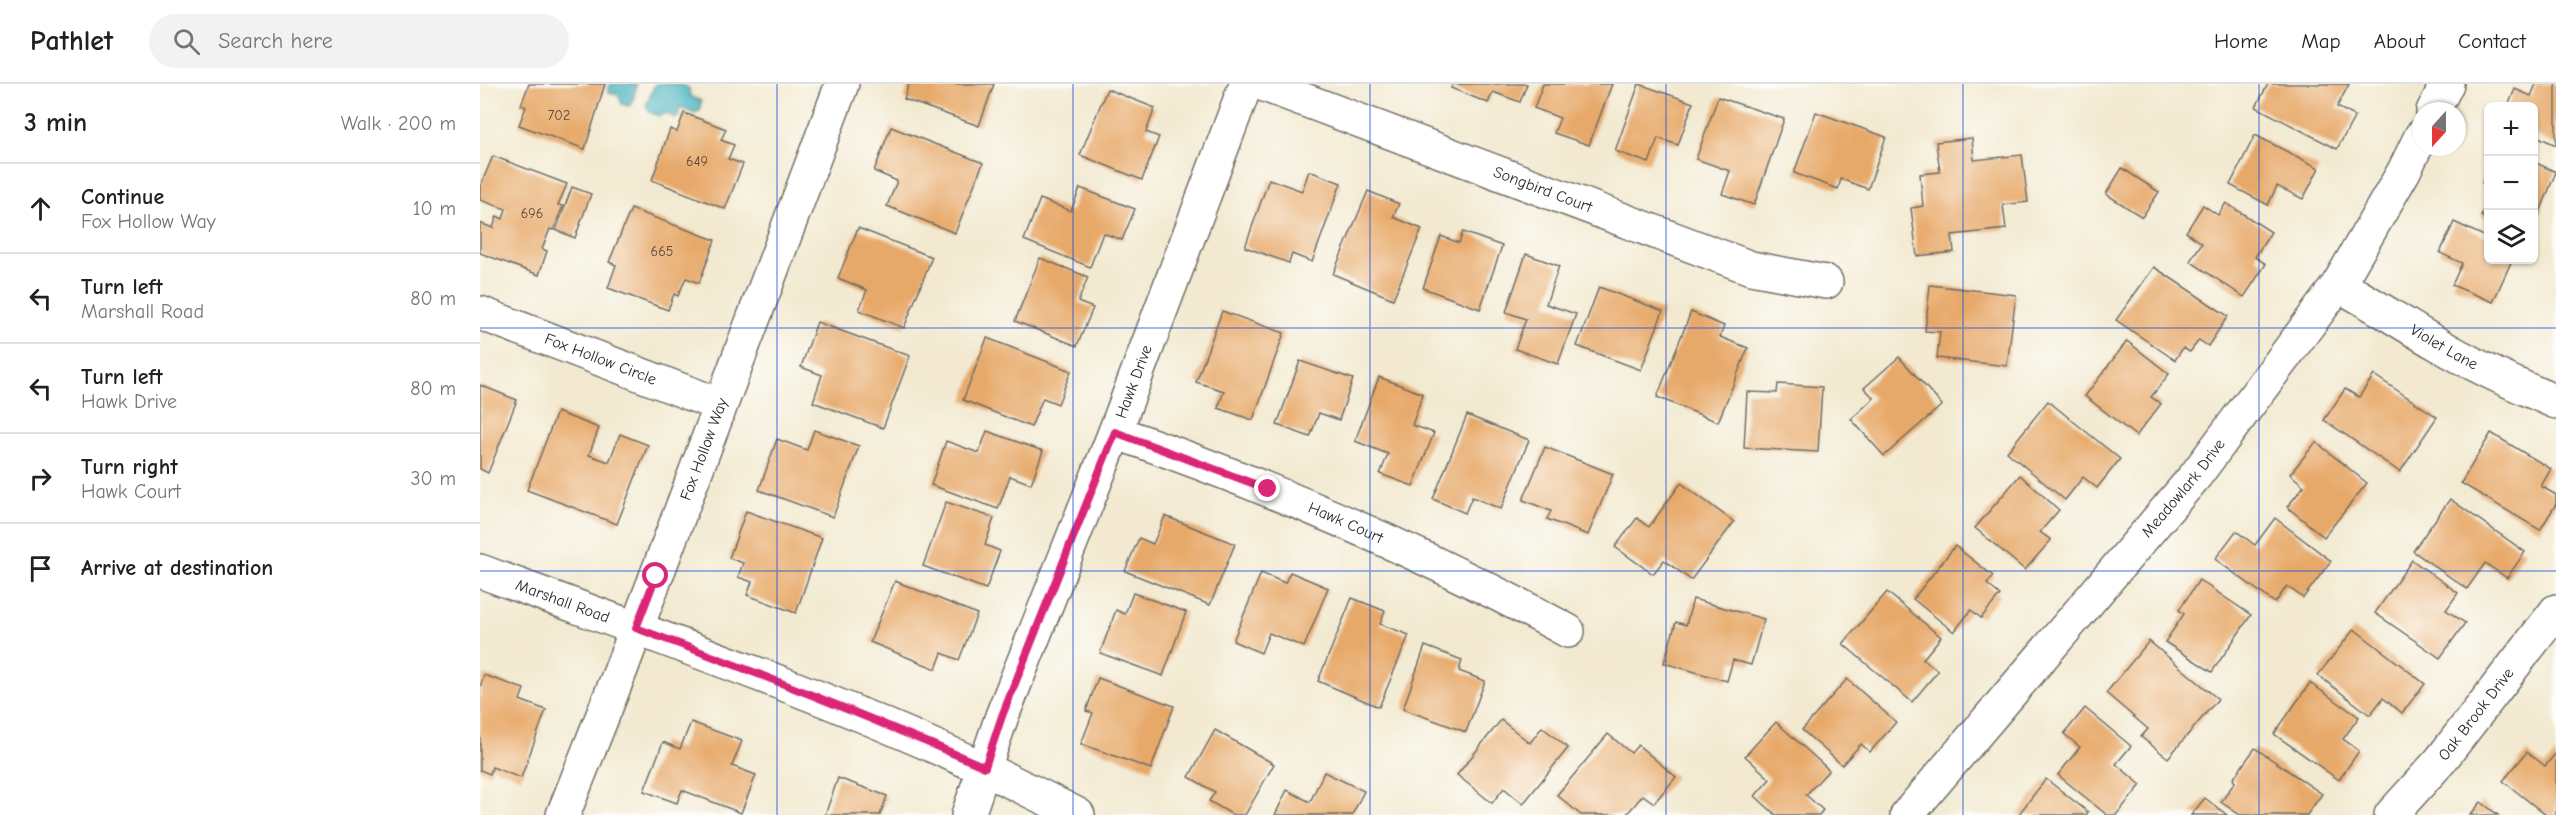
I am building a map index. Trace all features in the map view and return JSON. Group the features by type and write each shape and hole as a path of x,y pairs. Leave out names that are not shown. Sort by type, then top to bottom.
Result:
{"street":[{"name":"Fox Hollow Way","path":"563,815 842,84"},
{"name":"Hawk Drive","path":"968,815 1002,716 1115,432 1246,84"},
{"name":"Songbird Court","path":"1262,84 1751,268 1826,282"},
{"path":"2438,102 2447,84"},
{"name":"Meadowlark Drive","path":"1906,815 2196,475 2338,285 2412,155"},
{"name":"Violet Lane","path":"2338,285 2438,344 2556,402"},
{"name":"Fox Hollow Circle","path":"480,313 720,405"},
{"name":"Hawk Court","path":"1115,432 1268,489 1502,595 1568,631"},
{"name":"Marshall Road","path":"480,571 759,673 896,728 985,767 1078,815"},
{"name":"Oak Brook Drive","path":"2391,815 2440,761 2556,611"}],"water":[{"path":"610,84 637,84 632,104 628,106 622,104 618,95 609,93"},
{"path":"655,84 679,84 689,88 690,96 701,101 700,111 695,113 680,107 678,117 674,118 667,113 659,116 649,112 646,105"}],"building":[{"path":"529,84 605,84 585,149 519,125 526,107 521,105"},
{"path":"909,84 994,84 979,126 904,99"},
{"path":"1453,84 1527,84 1520,102 1493,92 1488,103 1451,88"},
{"path":"1543,84 1612,84 1589,145 1554,133 1560,118 1534,108"},
{"path":"1639,84 1693,103 1678,145 1658,138 1649,163 1615,151"},
{"path":"2268,84 2349,84 2337,107 2355,116 2337,149 2256,107"},
{"path":"2536,84 2556,84 2556,145 2538,137 2538,102 2510,102 2515,89 2531,96"},
{"path":"1107,89 1155,108 1146,132 1159,137 1142,180 1080,155"},
{"path":"1718,97 1784,119 1754,205 1722,194 1730,171 1696,159"},
{"path":"1816,112 1886,137 1868,189 1841,179 1838,189 1794,173"},
{"path":"684,113 726,129 721,140 734,145 728,159 743,164 725,209 652,180 670,129 677,132"},
{"path":"891,127 983,163 955,233 887,206 897,181 874,171"},
{"path":"2255,135 2319,168 2303,199 2277,186 2268,205 2230,185"},
{"path":"1972,138 1974,160 2022,155 2028,202 2003,205 2006,229 1952,235 1954,252 1917,256 1911,208 1923,206 1920,174 1940,172 1936,142"},
{"path":"493,156 567,184 558,205 563,206 542,249 547,251 539,275 480,253 480,223 493,228 497,216 503,219 506,209 480,200 480,187"},
{"path":"2538,164 2556,172 2538,217"},
{"path":"2122,168 2159,192 2142,217 2106,194"},
{"path":"1309,171 1341,183 1312,262 1292,254 1289,263 1245,247 1269,179 1302,191"},
{"path":"572,187 591,194 575,238 556,230"},
{"path":"1080,188 1135,209 1122,240 1103,233 1090,267 1024,240 1040,199 1071,211"},
{"path":"1368,191 1399,204 1393,217 1422,229 1393,299 1333,274"},
{"path":"2226,203 2271,232 2255,257 2266,264 2244,297 2190,261 2202,243 2186,232 2203,205 2218,215"},
{"path":"631,209 715,240 699,283 686,278 678,296 674,294 668,310 608,288 616,265 609,262"},
{"path":"2454,222 2484,236 2484,264 2510,264 2493,302 2452,285 2462,263 2440,253"},
{"path":"858,228 932,257 904,328 859,310 867,290 838,278"},
{"path":"1463,232 1502,246 1480,309 1423,288 1441,236 1459,243"},
{"path":"1526,254 1559,266 1546,304 1576,314 1558,364 1515,349 1526,319 1506,312"},
{"path":"1040,258 1088,277 1078,302 1093,308 1077,346 1015,321"},
{"path":"2154,267 2228,316 2208,346 2199,340 2190,352 2183,348 2175,360 2116,320"},
{"path":"1930,285 2016,295 2007,366 1937,358 1940,332 1925,331"},
{"path":"1599,287 1663,311 1641,370 1577,346"},
{"path":"1222,311 1284,333 1253,420 1218,408 1224,391 1196,382"},
{"path":"1691,312 1724,326 1720,337 1748,348 1718,422 1657,397"},
{"path":"817,322 910,356 883,428 813,402 822,375 801,367"},
{"path":"987,338 1071,371 1058,404 1043,398 1031,427 963,400"},
{"path":"2127,341 2169,374 2151,397 2161,404 2136,436 2085,396"},
{"path":"1899,357 1942,405 1884,456 1851,419 1874,398 1864,388"},
{"path":"1300,361 1353,379 1339,420 1319,413 1310,437 1277,425"},
{"path":"2374,375 2437,417 2400,472 2324,420 2345,389 2359,397"},
{"path":"1379,377 1423,394 1412,425 1434,433 1413,486 1380,474 1388,454 1355,441"},
{"path":"1778,384 1822,387 1818,452 1744,448 1747,392 1777,393"},
{"path":"480,385 517,400 488,473 480,469"},
{"path":"2048,401 2120,459 2097,488 2083,477 2065,500 2007,452"},
{"path":"557,412 599,428 589,455 609,462 620,434 648,445 617,524 527,490"},
{"path":"1467,415 1529,440 1501,509 1472,497 1465,513 1433,499"},
{"path":"814,430 859,446 833,517 759,490 777,439 807,450"},
{"path":"987,431 1043,451 1031,484 1010,476 998,509 931,485 946,441 979,453"},
{"path":"2491,433 2551,469 2541,486 2556,495 2556,504 2540,530 2461,483"},
{"path":"2316,442 2367,483 2324,537 2287,507 2304,486 2290,474"},
{"path":"1545,447 1613,474 1588,535 1547,519 1551,511 1523,500"},
{"path":"2020,475 2059,510 2040,532 2051,540 2025,570 1975,528"},
{"path":"1681,483 1734,522 1691,580 1664,560 1653,574 1615,547 1637,518 1649,527"},
{"path":"2450,499 2525,552 2507,578 2485,563 2467,589 2413,551"},
{"path":"946,502 994,518 985,545 1000,551 986,589 923,566"},
{"path":"746,511 822,538 796,613 747,595 752,582 738,577 743,563 729,558"},
{"path":"1165,516 1235,544 1210,605 1125,571 1139,538 1153,544"},
{"path":"2275,518 2331,561 2303,598 2287,586 2275,603 2215,559 2236,531 2255,545"},
{"path":"1955,546 1993,576 1987,584 2000,595 1981,618 1971,610 1954,632 1913,599"},
{"path":"2412,560 2458,593 2446,610 2465,623 2440,658 2375,613"},
{"path":"1290,572 1328,588 1304,647 1269,633 1261,653 1233,641 1261,573 1285,583"},
{"path":"2199,580 2251,615 2212,672 2165,642 2184,614 2179,610"},
{"path":"895,581 977,614 959,660 942,653 936,669 870,642"},
{"path":"1887,592 1941,637 1923,659 1938,671 1912,702 1843,644"},
{"path":"1133,593 1186,612 1163,676 1100,653 1116,610 1125,614"},
{"path":"1352,598 1385,611 1380,624 1409,635 1379,707 1318,681"},
{"path":"1693,599 1764,619 1751,665 1733,660 1727,681 1664,663 1676,622 1686,625"},
{"path":"2354,629 2425,684 2402,713 2383,698 2370,715 2318,675"},
{"path":"2149,641 2218,699 2168,758 2141,737 2148,729 2106,693"},
{"path":"1425,646 1462,660 1459,671 1485,681 1466,732 1403,709"},
{"path":"484,675 524,689 520,700 546,710 521,778 492,767 490,774 480,770 480,687"},
{"path":"1098,678 1174,706 1151,769 1081,744 1093,713 1086,711"},
{"path":"1847,679 1896,722 1870,752 1861,744 1842,765 1802,730"},
{"path":"2310,683 2359,717 2343,739 2359,751 2339,780 2274,734"},
{"path":"2085,708 2131,746 2116,764 2141,785 2116,815 2107,815 2058,775 2080,747 2064,734"},
{"path":"1501,720 1530,743 1542,727 1568,748 1523,804 1504,788 1492,803 1457,775"},
{"path":"691,722 742,741 732,766 756,775 741,813 682,790 677,803 644,791 663,742 680,749"},
{"path":"1776,722 1829,770 1806,795 1823,810 1819,815 1776,815 1755,796 1770,779 1745,756"},
{"path":"1215,730 1274,764 1245,815 1233,815 1209,801 1215,792 1189,777"},
{"path":"1608,734 1631,753 1638,745 1676,777 1654,803 1643,795 1626,815 1581,815 1557,795"},
{"path":"2255,748 2322,794 2307,815 2240,815 2221,802 2235,782 2233,779"},
{"path":"2527,752 2545,766 2556,753 2556,815 2546,815 2503,781"},
{"path":"1324,772 1364,791 1352,815 1275,815 1287,790 1310,802"},
{"path":"838,778 887,796 880,815 825,815"},
{"path":"2046,779 2088,812 2086,815 2018,815"},
{"path":"2205,798 2227,815 2191,815"},
{"path":"2481,802 2498,815 2470,815"}],"route":[{"path":"656,576 636,628 759,673 896,728 985,767 1002,716 1115,432 1268,489"}]}
